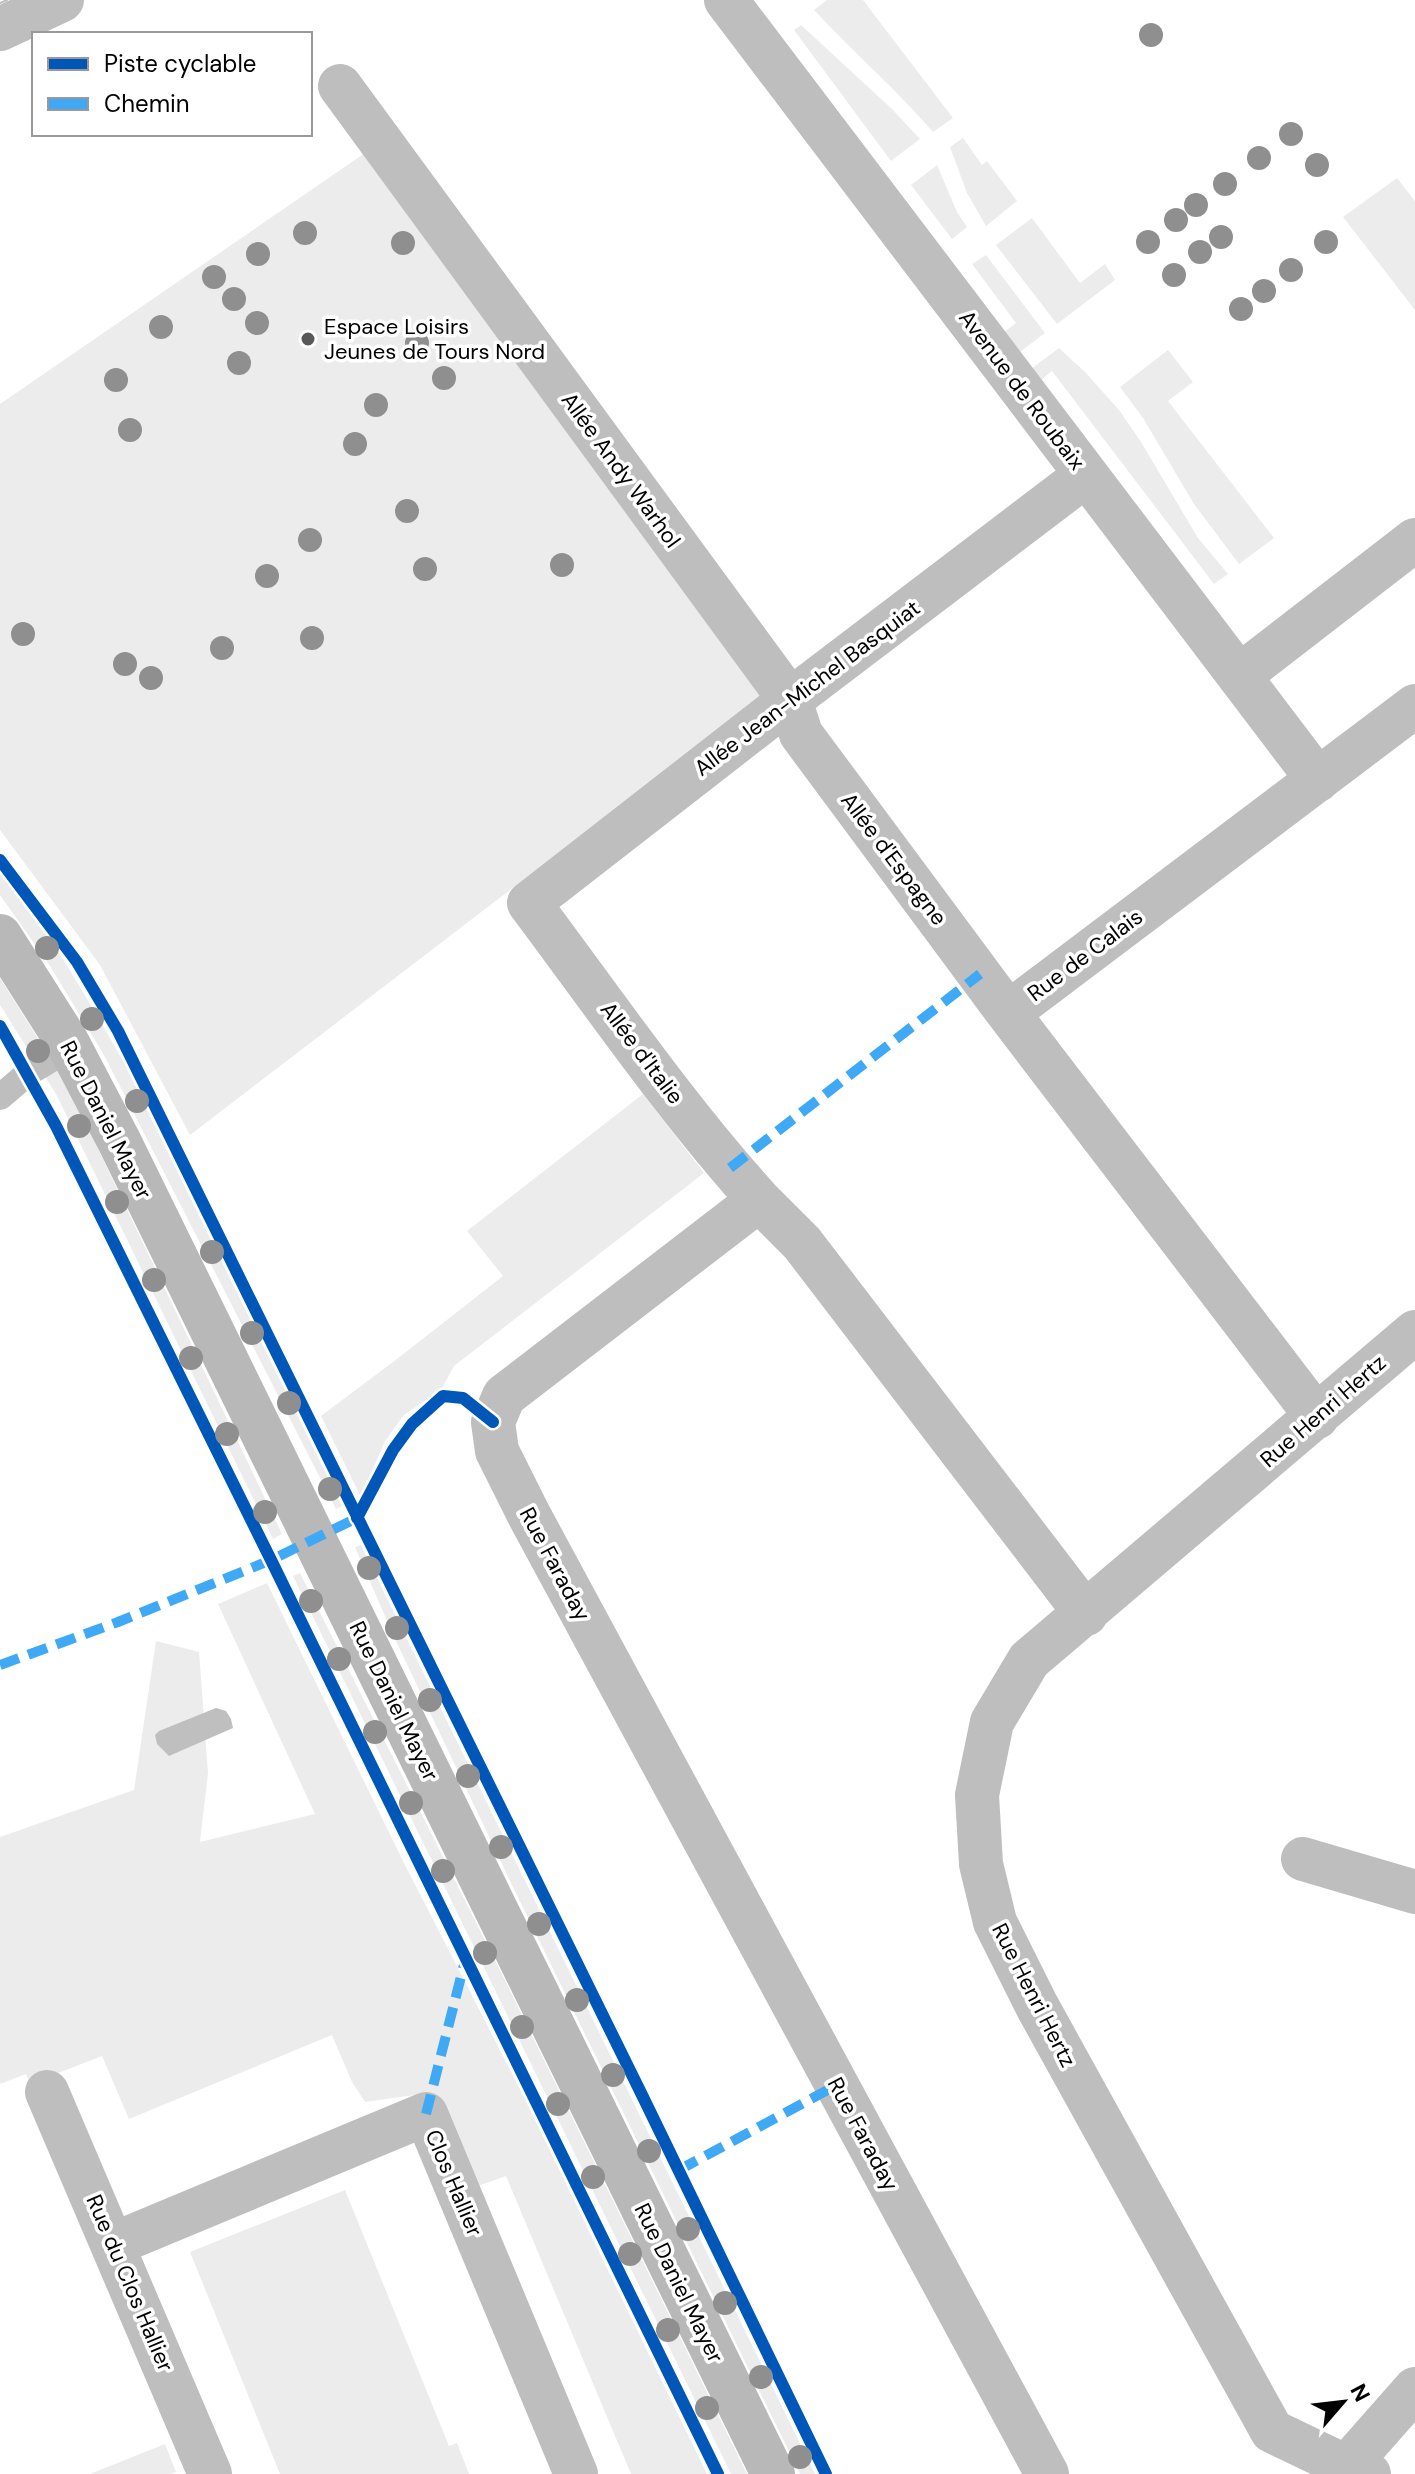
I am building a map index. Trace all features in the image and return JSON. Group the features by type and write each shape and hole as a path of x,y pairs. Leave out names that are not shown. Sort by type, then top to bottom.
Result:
{"main road":[{"name":"Rue Daniel Mayer","path":"0,936 70,1048 161,1227 773,2474"}],"street":[{"path":"0,29 62,0"},
{"name":"Avenue de Roubaix","path":"726,0 1318,780"},
{"name":"Allée Andy Warhol","path":"340,86 790,700"},
{"name":"Allée Jean-Michel Basquiat","path":"529,903 1086,475"},
{"path":"1239,676 1415,540"},
{"name":"Allée d'Espagne","path":"790,700 801,734 1008,1013"},
{"name":"Rue de Calais","path":"1317,1417 1008,1013 1415,706"},
{"name":"Allée d'Italie","path":"529,903 730,1168 759,1200"},
{"path":"759,1200 802,1243 1086,1614"},
{"name":"Rue Faraday","path":"759,1200 504,1396 493,1422 497,1451 536,1529 1047,2474"},
{"name":"Rue Henri Hertz","path":"1351,2471 1272,2431 1037,2006 995,1922 981,1864 977,1795 992,1722 1029,1660 1415,1332"},
{"path":"1303,1859 1415,1892"},
{"name":"Rue du Clos Hallier","path":"47,2092 210,2474"},
{"name":"Clos Hallier","path":"114,2244 426,2114 576,2474"},
{"path":"1351,2471 1415,2389"}],"lane":[{"path":"0,1097 27,1074 70,1048"}],"shaded area":[{"path":"827,0 863,0 953,118 933,132 814,10"},
{"path":"801,25 920,139 891,161 794,30"},
{"path":"963,138 982,165 987,161 1017,201 986,226 967,193 950,147"},
{"path":"365,153 762,697 190,1135 100,965 0,830 0,404"},
{"path":"937,165 957,212 967,227 952,239 911,185"},
{"path":"1397,178 1415,201 1415,310 1343,217"},
{"path":"1032,218 1080,283 1105,264 1115,280 1057,324 996,245"},
{"path":"986,255 1045,333 1020,352 1004,332 1016,323 972,264"},
{"path":"1059,348 1119,410 1198,538 1228,574 1214,584 1052,371 1041,380 1031,369"},
{"path":"1168,350 1193,382 1168,401 1274,538 1239,564 1194,504 1143,418 1120,387"},
{"path":"0,871 50,939 123,1061 342,1506 336,1509 104,1055 50,966 0,895"},
{"path":"0,978 69,1088 282,1534 273,1539 56,1094 0,1005"},
{"path":"643,1094 704,1173 454,1366 441,1390 404,1415 385,1441 361,1497 321,1416 503,1276 467,1231"},
{"path":"361,1545 815,2474 800,2474 512,1885 394,1637 355,1547"},
{"path":"300,1573 496,1962 747,2474 731,2474 293,1576"},
{"path":"267,1583 404,1863 522,2093 707,2474 631,2474 506,2176 478,2186 444,2104 415,2095 365,2102 352,2082 332,2035 129,2119 102,2056 30,2084 26,2074 0,2084 0,1837 134,1790 156,1641 199,1652 208,1773 200,1842 315,1814 218,1604"},
{"path":"216,1708 226,1711 233,1728 169,1756 157,1744 155,1735 159,1731"},
{"path":"345,2190 449,2446 457,2443 469,2474 280,2474 190,2252"},
{"path":"165,2444 176,2472 90,2474"}],"tram line":[{"path":"0,3 7,0"}],"marked path":[{"path":"730,1168 980,974"},
{"path":"0,1665 118,1622 271,1560 360,1514"},
{"path":"426,2114 466,1957"},
{"path":"679,2170 837,2085"}],"cycle path":[{"path":"0,860 77,962 118,1031 826,2474"},
{"path":"0,1026 56,1126 718,2474"},
{"path":"357,1518 393,1450 412,1424 443,1396 463,1398 493,1422"}],"place":[{"name":"Espace Loisirs Jeunes de Tours Nord","path":"308,339"}]}
